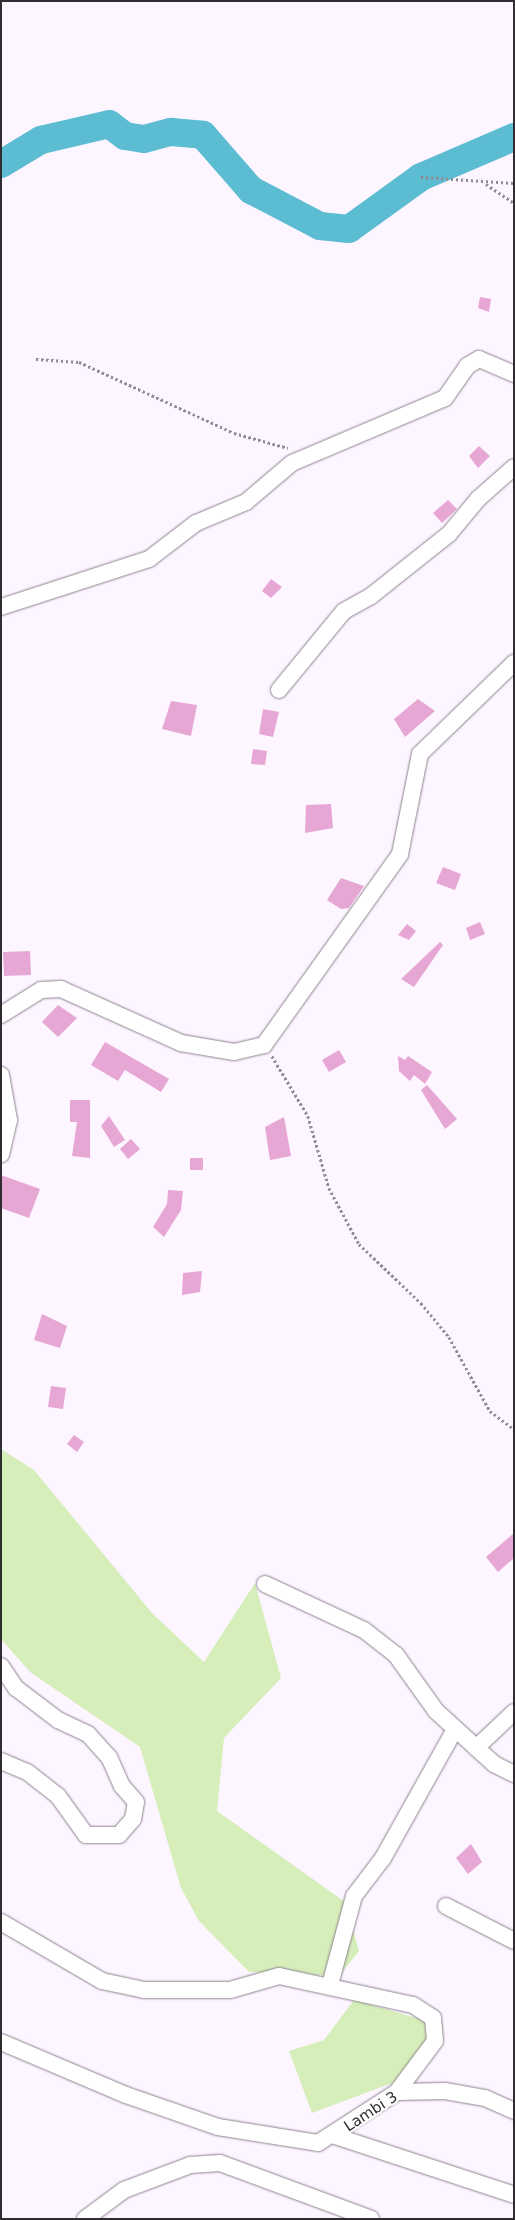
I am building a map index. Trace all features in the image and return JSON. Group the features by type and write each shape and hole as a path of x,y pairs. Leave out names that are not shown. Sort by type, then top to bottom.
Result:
{"street":[{"path":"1,607 149,559 196,523 246,502 308,455 445,398 467,366 479,359 514,374"},
{"path":"280,690 344,611 371,596 449,534 514,468"},
{"path":"1,1015 41,990 61,989 181,1043 234,1052 264,1045 400,854 420,754 514,662"},
{"path":"1,1075 9,1120 1,1154"},
{"path":"265,1584 364,1630 412,1672 436,1711 476,1748 514,1774"},
{"path":"1,1666 16,1688 58,1720 88,1734 104,1751 136,1802 133,1819 120,1835 86,1835 58,1796 26,1772 1,1761"},
{"path":"476,1748 514,1712"},
{"path":"330,1985 354,1896 383,1858 455,1729"},
{"path":"446,1906 514,1941"},
{"path":"1,1922 102,1981 144,1990 230,1990 279,1976 330,1985 413,2004 433,2018 434,2041 396,2092"},
{"name":"Lambi 3","path":"1,2042 126,2095 218,2127 318,2143 335,2136 396,2092 445,2091 485,2098 514,2111"},
{"path":"335,2136 514,2195"},
{"path":"85,2219 124,2190 190,2165 220,2163 371,2219"}],"path":[{"path":"421,177 484,183 514,182"},
{"path":"484,183 514,203"},
{"path":"36,359 79,362 234,433 308,455"},
{"path":"264,1045 308,1116 329,1188 359,1244 421,1303 449,1337 490,1411 514,1430"}],"green space":[{"path":"1,1449 34,1470 152,1613 204,1662 255,1583 281,1678 224,1738 217,1811 345,1902 359,1951 339,1976 249,1972 199,1921 181,1888 140,1747 30,1672 1,1639"},
{"path":"354,2000 430,2022 430,2039 403,2079 312,2113 289,2051 324,2040"}],"building":[{"path":"480,297 491,299 489,312 478,308"},
{"path":"479,446 490,456 478,468 469,456"},
{"path":"448,500 457,509 442,523 433,513"},
{"path":"271,579 282,587 271,598 262,591"},
{"path":"418,699 435,711 405,737 394,719"},
{"path":"171,701 197,705 191,736 162,729"},
{"path":"263,709 279,712 273,737 259,734"},
{"path":"253,749 267,751 265,765 251,764"},
{"path":"331,804 333,828 305,833 306,805"},
{"path":"443,867 461,874 455,890 436,883"},
{"path":"341,878 364,886 349,908 341,909 327,900"},
{"path":"480,922 485,934 470,940 466,928"},
{"path":"407,924 416,931 409,940 398,935"},
{"path":"440,942 443,945 414,987 401,979"},
{"path":"30,951 31,975 4,976 3,952"},
{"path":"58,1005 77,1018 58,1037 42,1022"},
{"path":"105,1042 169,1079 161,1092 125,1070 118,1081 91,1065"},
{"path":"339,1050 346,1062 329,1072 322,1060"},
{"path":"398,1056 405,1060 408,1056 432,1072 425,1084 414,1075 410,1081 399,1071"},
{"path":"427,1085 457,1119 445,1129 421,1090"},
{"path":"70,1100 90,1100 90,1158 72,1156 77,1122 70,1122"},
{"path":"109,1116 125,1140 114,1147 101,1126"},
{"path":"284,1117 291,1156 270,1160 265,1127"},
{"path":"131,1139 140,1149 128,1159 120,1149"},
{"path":"190,1158 203,1158 203,1170 190,1170"},
{"path":"1,1175 40,1189 29,1218 1,1208"},
{"path":"168,1190 183,1191 181,1210 164,1237 153,1227 167,1204"},
{"path":"202,1271 200,1292 182,1295 183,1273"},
{"path":"42,1314 67,1326 60,1348 34,1340"},
{"path":"51,1386 66,1388 63,1409 48,1407"},
{"path":"74,1435 84,1442 77,1452 67,1444"},
{"path":"514,1533 514,1558 498,1572 486,1557"},
{"path":"471,1844 482,1862 468,1874 456,1858"}],"waterway":[{"path":"1,164 41,140 109,124 125,136 144,139 171,132 203,135 251,190 320,226 349,229 421,177 514,137"}]}
